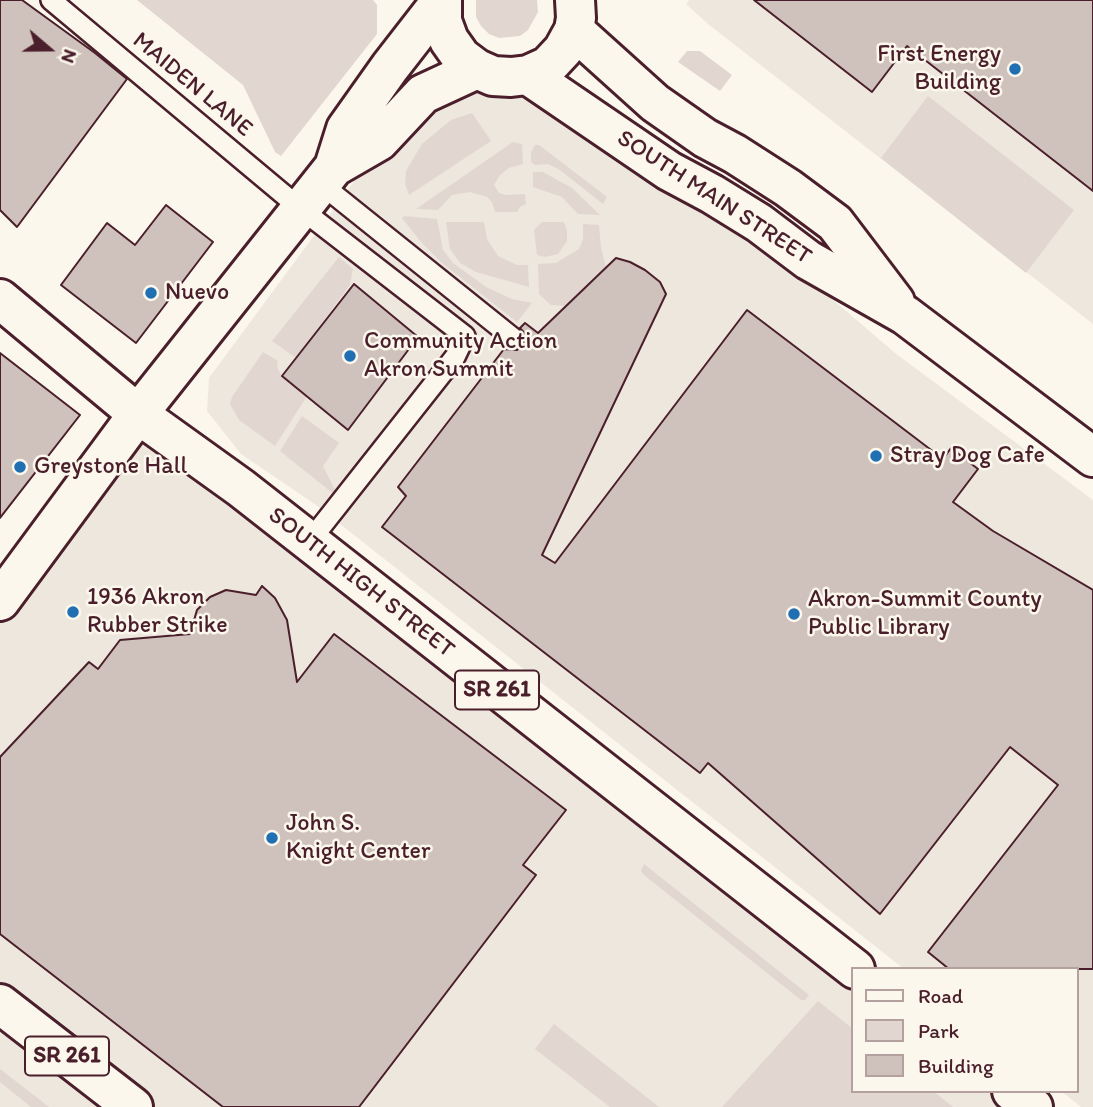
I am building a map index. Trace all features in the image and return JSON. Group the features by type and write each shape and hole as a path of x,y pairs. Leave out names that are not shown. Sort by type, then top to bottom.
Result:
{"main road":[{"path":"0,601 138,414 319,187 346,129 442,0"},
{"path":"442,0 442,21 449,40 461,57 477,69 493,76 510,78 528,75 548,66 563,50 577,9"},
{"name":"SOUTH MAIN STREET","path":"577,9 655,103 705,138 735,153 788,188 835,223 905,315"},
{"path":"319,187 379,141 423,94 477,69"},
{"name":"SOUTH MAIN STREET","path":"528,75 669,171 759,223 808,260 905,315 1093,457"},
{"name":"SOUTH HIGH STREET","path":"0,299 138,414 241,488 852,967"},
{"name":"SR 261","path":"0,1004 124,1104"},
{"path":"1015,1093 1033,1107"}],"lane":[{"name":"MAIDEN LANE","path":"51,0 319,187"},
{"path":"319,187 513,338"},
{"path":"309,542 455,357 465,336 319,187"}],"shaded area":[{"path":"689,0 1093,0 1093,324 708,24 686,4"},
{"path":"496,88 544,104 790,263 895,353 1093,500 1093,1107 1081,1107 1064,1093 1079,1093 1079,967 901,967 316,505 241,454 207,411 209,378 355,180 383,149 451,92"},
{"path":"138,414 852,968 852,1093 1015,1093 1033,1107 133,1107 0,1004 0,601"},
{"path":"0,1015 119,1107 0,1107"}],"green space":[{"path":"137,0 373,0 377,5 377,34 281,156 275,152 243,85"},
{"path":"476,0 537,0 538,12 528,30 520,36 499,38 489,34 481,26 476,17"},
{"path":"687,51 700,51 732,75 720,91 678,62"},
{"path":"928,96 1074,210 1026,273 881,158"},
{"path":"472,113 491,141 409,195 405,184 406,171 422,144 451,120"},
{"path":"513,142 522,144 523,164 509,168 500,175 494,185 499,193 525,194 526,204 517,212 495,212 487,197 470,192 452,195 438,210 416,209"},
{"path":"535,145 539,145 607,197 603,204 560,170 548,164 535,165 531,162 531,152"},
{"path":"533,172 543,172 572,188 600,215 578,214 562,197 533,187"},
{"path":"402,218 437,219 443,250 453,263 486,287 512,299 532,303 517,322 442,263 421,242"},
{"path":"446,222 484,222 487,239 498,256 517,265 528,265 529,287 476,272 460,263 450,249"},
{"path":"542,222 564,222 567,241 558,254 545,257 537,255 534,230"},
{"path":"583,224 599,225 606,267 566,306 551,305 539,294 538,264 556,263 579,249 583,239"},
{"path":"339,257 353,269 350,285 296,358 272,341"},
{"path":"263,352 278,361 277,367 282,376 307,396 275,446 239,420 230,404"},
{"path":"302,416 339,443 323,466 335,495 280,451"},
{"path":"644,864 809,995 805,1000 801,1000 644,875 641,871"},
{"path":"818,1001 852,1028 852,1093 936,1093 953,1107 722,1107"},
{"path":"554,1024 659,1107 610,1107 535,1049"},
{"path":"0,1069 49,1107 31,1107 0,1082"}],"building":[{"path":"0,0 22,0 127,79 17,227 0,210"},
{"name":"First Energy Building","path":"754,0 1093,0 1093,191 907,46 872,92"},
{"path":"166,205 213,242 136,343 61,285 107,223 135,245"},
{"name":"Akron-Summit County Public Library","path":"616,258 645,270 660,282 666,294 542,555 555,563 747,310 943,459 951,448 978,469 953,502 993,531 1093,590 1093,969 947,967 928,952 1058,785 1010,747 880,914 708,763 700,773 382,527 406,496 398,487 504,349 517,350 523,345 525,334 520,328 525,323 538,333"},
{"name":"Community Action Akron Summit","path":"354,284 418,337 348,430 282,376"},
{"name":"Greystone Hall","path":"0,353 80,415 0,518"},
{"name":"John S. Knight Center","path":"262,586 275,598 287,620 297,682 334,634 566,810 523,865 536,875 359,1107 223,1107 0,934 0,757 89,662 98,669 120,640 190,634 197,610 210,597 226,590 256,595"}],"place":[{"name":"First Energy Building","path":"1015,69"},
{"name":"Nuevo","path":"151,293"},
{"name":"Community Action Akron Summit","path":"350,356"},
{"name":"Stray Dog Cafe","path":"876,456"},
{"name":"Greystone Hall","path":"20,467"},
{"name":"1936 Akron Rubber Strike","path":"73,612"},
{"name":"Akron-Summit County Public Library","path":"794,614"},
{"name":"John S. Knight Center","path":"272,838"}]}
